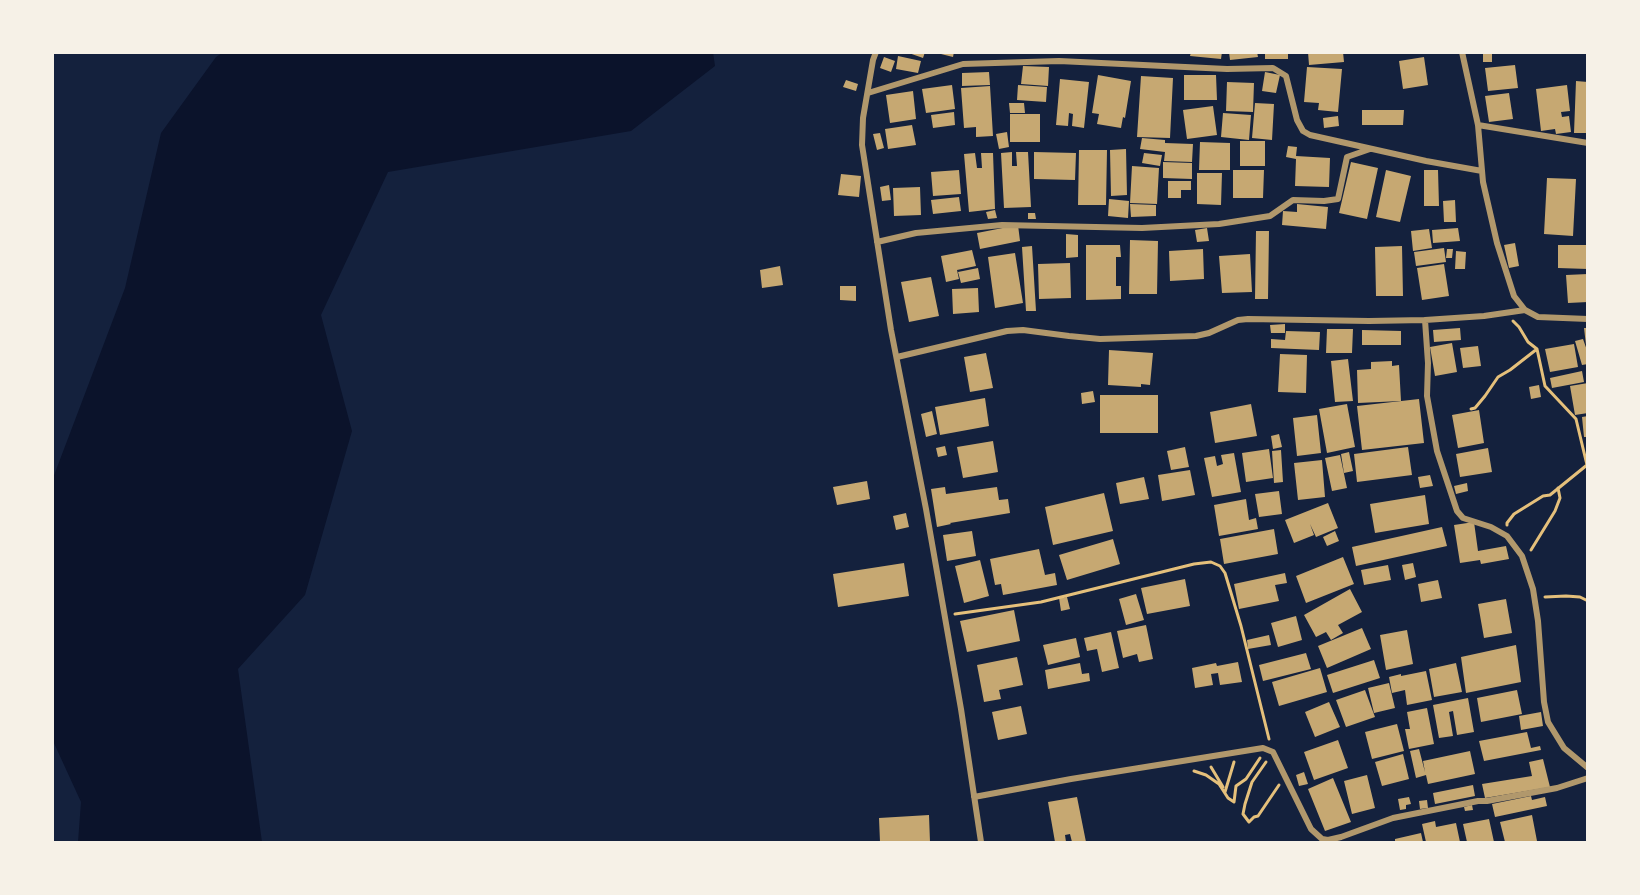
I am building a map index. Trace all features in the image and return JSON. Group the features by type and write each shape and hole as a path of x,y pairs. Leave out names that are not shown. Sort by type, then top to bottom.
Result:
{"street":[{"path":"876,52 863,118 862,145 897,357 961,709 981,843"},
{"path":"1462,52 1478,125 1482,171 1497,243 1514,296 1525,310 1538,317 1587,319"},
{"path":"868,93 963,64 1059,61 1273,69 1286,76 1297,120 1303,131 1310,135 1482,171"},
{"path":"1478,125 1587,143"},
{"path":"877,242 916,233 1002,225 1142,228 1219,224 1270,216 1293,200 1338,199 1347,157 1370,148"},
{"path":"897,357 1007,331 1023,330 1100,339 1148,338 1196,336 1209,333 1238,320 1248,319 1425,320 1484,316 1525,310"},
{"path":"1425,320 1428,363 1427,396 1437,451 1457,511 1463,518 1491,527 1507,536 1522,556 1533,589 1548,722 1564,748 1587,768"},
{"path":"974,797 1263,748 1273,752 1311,829 1322,839 1328,840 1393,818 1557,788 1587,778"}],"path":[{"path":"1505,313 1520,327 1528,342 1536,348 1545,386 1576,419 1587,465 1550,495 1543,496 1514,514 1507,523 1507,536"},
{"path":"1471,409 1475,408 1498,377 1536,348"},
{"path":"1522,556 1529,552 1536,543 1542,529 1555,511 1560,498 1558,488"},
{"path":"944,616 1041,602 1194,564 1211,562 1220,566 1225,573 1241,626 1273,752 1252,782 1243,814 1249,822 1258,816 1270,800 1279,784 1282,771"},
{"path":"1534,597 1580,597 1587,601"},
{"path":"1204,757 1221,782 1228,798 1234,802 1236,786 1246,778 1258,761 1263,748"},
{"path":"1225,792 1238,752"},
{"path":"1180,761 1190,770 1206,775 1219,784 1225,792"},
{"path":"1258,761 1264,766"}],"water":[{"path":"713,52 715,66 631,131 388,172 321,315 352,431 305,595 238,669 262,842 78,842 81,802 53,741 53,478 125,288 161,133 216,57 222,53"}],"building":[{"path":"906,52 925,52 923,58"},
{"path":"933,52 954,52 953,57"},
{"path":"1191,52 1222,52 1221,59 1190,56"},
{"path":"1229,52 1257,52 1258,57 1230,60"},
{"path":"1265,52 1288,52 1288,59 1265,59"},
{"path":"1308,52 1343,52 1344,62 1309,65"},
{"path":"1483,52 1492,52 1492,62 1483,62"},
{"path":"898,56 921,61 918,73 896,69"},
{"path":"884,57 895,61 891,72 880,68"},
{"path":"1424,57 1428,85 1403,89 1399,61"},
{"path":"1515,65 1518,88 1488,91 1485,68"},
{"path":"1023,66 1049,67 1048,86 1021,84"},
{"path":"1307,67 1342,69 1338,112 1318,110 1319,103 1304,102"},
{"path":"989,72 990,85 962,86 962,73"},
{"path":"1265,72 1280,75 1276,93 1262,91"},
{"path":"1098,75 1131,81 1125,118 1123,117 1121,128 1097,124 1099,114 1092,113"},
{"path":"1184,75 1216,75 1217,100 1184,100"},
{"path":"1141,76 1173,78 1170,138 1137,137"},
{"path":"1060,79 1089,82 1084,128 1072,126 1073,114 1069,113 1068,126 1056,125"},
{"path":"846,80 858,84 856,91 843,87"},
{"path":"1576,81 1588,82 1588,133 1574,133"},
{"path":"1227,82 1254,83 1253,112 1226,111"},
{"path":"952,85 955,109 926,113 922,89"},
{"path":"1018,85 1047,87 1046,102 1017,100"},
{"path":"1567,85 1570,111 1561,112 1562,117 1569,116 1571,132 1556,134 1555,129 1541,131 1536,89"},
{"path":"990,86 993,136 976,137 976,127 964,128 961,88"},
{"path":"913,91 916,119 890,123 886,95"},
{"path":"1509,93 1513,119 1489,122 1485,96"},
{"path":"1009,103 1024,103 1025,113 1010,113"},
{"path":"1255,103 1274,104 1272,140 1252,138"},
{"path":"1213,106 1217,135 1187,139 1183,110"},
{"path":"1362,110 1404,110 1403,125 1362,125"},
{"path":"954,112 955,125 933,128 931,115"},
{"path":"1223,113 1251,115 1249,140 1221,137"},
{"path":"1010,114 1040,114 1040,142 1010,142"},
{"path":"1338,116 1339,126 1324,128 1323,118"},
{"path":"912,125 916,145 888,149 885,129"},
{"path":"1007,132 1009,147 999,149 996,134"},
{"path":"880,133 884,148 877,150 873,134"},
{"path":"1142,138 1165,140 1165,143 1193,144 1192,162 1164,161 1165,152 1140,149"},
{"path":"1240,141 1265,141 1265,166 1240,166"},
{"path":"1200,142 1230,143 1230,170 1199,170"},
{"path":"1288,146 1297,147 1296,156 1330,158 1329,187 1295,186 1296,159 1286,157"},
{"path":"1126,149 1127,195 1111,196 1110,150"},
{"path":"1079,150 1107,150 1106,205 1078,205"},
{"path":"1012,152 1012,166 1017,166 1016,152 1028,152 1031,207 1004,208 1001,153"},
{"path":"1034,152 1076,153 1075,180 1034,179"},
{"path":"975,153 977,168 982,168 981,153 993,153 995,209 969,212 964,154"},
{"path":"1144,153 1162,155 1160,166 1142,163"},
{"path":"1163,162 1192,163 1192,179 1163,178"},
{"path":"1351,162 1378,168 1367,219 1339,213"},
{"path":"1132,166 1159,168 1157,204 1130,203"},
{"path":"959,170 961,194 933,196 931,172"},
{"path":"1233,170 1264,170 1263,198 1233,198"},
{"path":"1386,170 1411,176 1400,222 1376,217"},
{"path":"1424,170 1438,170 1439,206 1424,206"},
{"path":"1197,173 1222,173 1221,205 1197,204"},
{"path":"841,174 861,176 859,197 838,195"},
{"path":"1547,178 1576,179 1573,236 1544,234"},
{"path":"1168,181 1191,181 1191,190 1181,190 1181,198 1168,198"},
{"path":"889,185 891,200 882,201 880,187"},
{"path":"920,187 921,215 894,216 893,188"},
{"path":"959,197 961,211 933,214 931,200"},
{"path":"1109,199 1129,201 1128,218 1108,216"},
{"path":"1455,200 1456,222 1444,222 1443,201"},
{"path":"1130,204 1156,205 1156,216 1131,217"},
{"path":"1297,204 1328,207 1326,229 1282,225 1283,211 1297,212"},
{"path":"995,210 997,218 988,219 986,212"},
{"path":"1028,213 1035,213 1036,219 1028,219"},
{"path":"1018,225 1020,241 980,249 977,233"},
{"path":"1207,228 1209,241 1197,242 1195,230"},
{"path":"1458,228 1460,241 1433,243 1432,230"},
{"path":"1429,229 1432,248 1413,251 1411,231"},
{"path":"1256,231 1269,231 1268,299 1255,299"},
{"path":"1066,234 1078,235 1078,257 1066,258"},
{"path":"1130,240 1158,241 1157,294 1129,294"},
{"path":"1515,243 1519,266 1509,268 1504,245"},
{"path":"1086,245 1120,245 1121,257 1116,257 1116,286 1121,286 1121,299 1086,300"},
{"path":"1558,245 1588,245 1588,269 1558,268"},
{"path":"1032,246 1036,311 1026,311 1022,247"},
{"path":"1402,246 1403,296 1376,296 1375,247"},
{"path":"1444,248 1446,262 1416,266 1414,252"},
{"path":"1203,249 1204,279 1170,281 1169,251"},
{"path":"1447,249 1453,249 1452,258 1446,258"},
{"path":"972,250 976,266 957,270 959,279 946,282 941,256"},
{"path":"1456,251 1466,252 1465,269 1455,269"},
{"path":"1015,253 1023,303 995,308 988,257"},
{"path":"1250,254 1252,292 1222,293 1219,256"},
{"path":"1070,263 1071,298 1039,299 1038,264"},
{"path":"1444,264 1449,296 1422,300 1417,268"},
{"path":"780,266 783,285 762,288 760,270"},
{"path":"978,268 980,279 961,283 958,272"},
{"path":"1588,274 1588,302 1568,303 1566,275"},
{"path":"931,277 939,316 909,322 901,282"},
{"path":"840,286 856,286 856,301 840,300"},
{"path":"978,288 979,312 953,314 952,289"},
{"path":"1285,324 1285,333 1271,333 1270,325"},
{"path":"1460,328 1461,340 1434,342 1433,330"},
{"path":"1584,328 1588,328 1588,344 1586,345"},
{"path":"1327,329 1353,329 1352,353 1326,353"},
{"path":"1362,330 1401,331 1401,345 1362,345"},
{"path":"1286,331 1320,332 1319,350 1271,348 1271,339 1285,340"},
{"path":"1583,339 1588,353 1588,364 1582,365 1575,341"},
{"path":"1452,343 1457,372 1435,376 1430,347"},
{"path":"1574,344 1578,367 1550,372 1545,349"},
{"path":"1478,346 1481,366 1463,368 1460,348"},
{"path":"1109,350 1153,353 1150,385 1141,384 1141,387 1108,385"},
{"path":"986,353 993,388 970,392 964,357"},
{"path":"1280,354 1307,355 1306,393 1278,392"},
{"path":"1348,359 1353,401 1335,402 1331,361"},
{"path":"1392,361 1392,366 1399,365 1401,401 1358,403 1357,370 1371,369 1371,362"},
{"path":"1582,371 1584,382 1552,388 1550,378"},
{"path":"1588,383 1588,413 1575,415 1570,386"},
{"path":"1539,385 1541,397 1531,399 1529,387"},
{"path":"1093,391 1095,402 1082,404 1081,393"},
{"path":"1100,395 1158,395 1158,433 1100,433"},
{"path":"985,398 989,426 940,435 935,407"},
{"path":"1419,399 1424,443 1362,450 1357,406"},
{"path":"1251,404 1257,436 1215,443 1210,412"},
{"path":"1347,404 1355,447 1327,453 1319,409"},
{"path":"1479,410 1484,443 1458,448 1452,415"},
{"path":"932,411 937,434 926,437 921,414"},
{"path":"1317,415 1321,453 1297,456 1293,418"},
{"path":"1588,416 1588,437 1584,437 1582,417"},
{"path":"1279,434 1282,447 1273,449 1271,436"},
{"path":"993,441 998,472 963,478 957,447"},
{"path":"945,446 947,455 938,457 936,448"},
{"path":"1185,447 1189,467 1171,470 1167,451"},
{"path":"1408,447 1412,475 1357,482 1354,454"},
{"path":"1488,448 1492,472 1460,477 1456,454"},
{"path":"1269,449 1273,478 1246,482 1242,453"},
{"path":"1281,450 1283,482 1274,483 1272,451"},
{"path":"1349,452 1353,471 1344,473 1341,454"},
{"path":"1234,453 1241,492 1212,497 1204,458 1215,456 1217,466 1223,464 1221,455"},
{"path":"1340,455 1347,488 1332,491 1325,458"},
{"path":"1322,460 1325,497 1298,500 1294,463"},
{"path":"1190,470 1195,495 1162,501 1158,475"},
{"path":"1430,475 1433,486 1420,488 1418,477"},
{"path":"1144,477 1149,499 1120,504 1116,483"},
{"path":"867,481 870,499 837,505 833,487"},
{"path":"1467,483 1468,491 1456,494 1454,486"},
{"path":"945,487 946,494 997,487 999,500 1008,499 1010,513 937,527 931,489"},
{"path":"1279,491 1282,514 1259,517 1255,494"},
{"path":"1104,493 1113,531 1053,545 1045,507"},
{"path":"1425,495 1429,524 1375,533 1370,504"},
{"path":"1246,499 1249,520 1256,518 1258,529 1219,536 1214,505"},
{"path":"1328,503 1338,528 1316,537 1310,524 1314,535 1294,543 1285,520"},
{"path":"906,513 909,527 896,530 893,516"},
{"path":"1474,522 1478,551 1506,546 1509,559 1481,564 1480,560 1460,563 1454,525"},
{"path":"1442,527 1447,546 1356,566 1352,547"},
{"path":"1274,529 1278,554 1224,564 1220,539"},
{"path":"972,531 976,556 947,561 943,535"},
{"path":"1335,531 1339,541 1327,546 1323,537"},
{"path":"1113,539 1120,564 1067,580 1059,555"},
{"path":"1039,549 1045,575 1055,573 1057,585 1003,595 1001,584 995,585 990,559"},
{"path":"1343,557 1354,584 1306,603 1296,576"},
{"path":"980,560 989,596 964,603 955,566"},
{"path":"904,563 909,596 838,607 833,574"},
{"path":"1413,563 1416,577 1405,580 1402,565"},
{"path":"1388,565 1391,580 1364,585 1361,570"},
{"path":"1285,573 1287,583 1275,585 1279,601 1239,609 1234,584"},
{"path":"1185,579 1190,606 1147,614 1141,588"},
{"path":"1438,580 1442,598 1421,602 1418,584"},
{"path":"1350,589 1362,612 1338,625 1343,633 1331,640 1326,632 1316,637 1304,615"},
{"path":"1136,594 1144,620 1126,625 1119,599"},
{"path":"1067,597 1070,609 1061,611 1059,598"},
{"path":"1506,599 1512,633 1484,638 1478,604"},
{"path":"1014,610 1020,641 967,652 960,621"},
{"path":"1296,616 1302,640 1278,647 1271,623"},
{"path":"1146,625 1153,659 1139,662 1137,654 1123,658 1117,631"},
{"path":"1362,628 1371,649 1327,668 1318,646"},
{"path":"1407,630 1413,664 1386,670 1380,635"},
{"path":"1111,632 1119,668 1102,672 1097,649 1087,651 1084,638"},
{"path":"1269,635 1271,645 1248,649 1247,640"},
{"path":"1076,638 1080,657 1048,665 1043,645"},
{"path":"1516,645 1521,682 1466,693 1461,657"},
{"path":"1306,653 1311,669 1263,681 1259,665"},
{"path":"1017,657 1023,685 999,690 1001,699 984,702 977,665"},
{"path":"1374,660 1380,678 1333,693 1327,675"},
{"path":"1238,662 1242,682 1220,685 1218,673 1211,674 1213,685 1195,688 1192,668 1216,663 1217,666"},
{"path":"1080,663 1082,674 1089,673 1090,681 1048,689 1045,670"},
{"path":"1456,663 1462,692 1434,697 1429,669"},
{"path":"1320,668 1327,692 1279,706 1272,682"},
{"path":"1426,671 1432,700 1407,705 1405,690 1392,693 1389,677"},
{"path":"1389,683 1395,708 1374,713 1368,688"},
{"path":"1365,690 1375,717 1346,727 1336,700"},
{"path":"1517,690 1522,714 1481,722 1477,698"},
{"path":"1468,698 1474,732 1457,735 1453,711 1449,712 1453,736 1439,738 1433,705"},
{"path":"1329,702 1340,727 1315,737 1305,712"},
{"path":"1021,706 1027,734 998,740 992,712"},
{"path":"1427,708 1434,744 1409,749 1405,729 1410,729 1407,712"},
{"path":"1541,712 1543,726 1521,730 1519,716"},
{"path":"1397,724 1404,751 1372,759 1365,732"},
{"path":"1527,732 1531,748 1540,746 1541,750 1484,761 1479,741"},
{"path":"1338,740 1348,768 1314,780 1304,752"},
{"path":"1419,749 1425,772 1423,761 1470,751 1475,774 1428,784 1426,775 1416,778 1410,751"},
{"path":"1403,754 1409,779 1382,786 1375,762"},
{"path":"1543,759 1550,787 1485,798 1482,784 1532,776 1529,762"},
{"path":"1304,772 1308,784 1299,786 1296,775"},
{"path":"1367,775 1375,808 1352,814 1344,781"},
{"path":"1333,778 1351,822 1325,831 1308,789"},
{"path":"1473,785 1475,796 1435,804 1433,793"},
{"path":"1531,796 1532,800 1545,797 1547,806 1495,817 1492,804"},
{"path":"1077,797 1086,842 1072,842 1070,834 1065,835 1066,842 1055,842 1048,802"},
{"path":"1409,797 1411,804 1406,805 1406,809 1400,810 1398,799"},
{"path":"1427,800 1428,808 1420,809 1419,801"},
{"path":"1472,805 1473,810 1465,811 1464,807"},
{"path":"929,815 930,842 880,842 879,818"},
{"path":"1532,815 1537,841 1505,842 1500,822"},
{"path":"1489,819 1494,842 1467,842 1463,824"},
{"path":"1435,821 1436,827 1456,823 1460,842 1426,842 1422,824"},
{"path":"1421,833 1423,842 1395,842 1395,839"}]}
